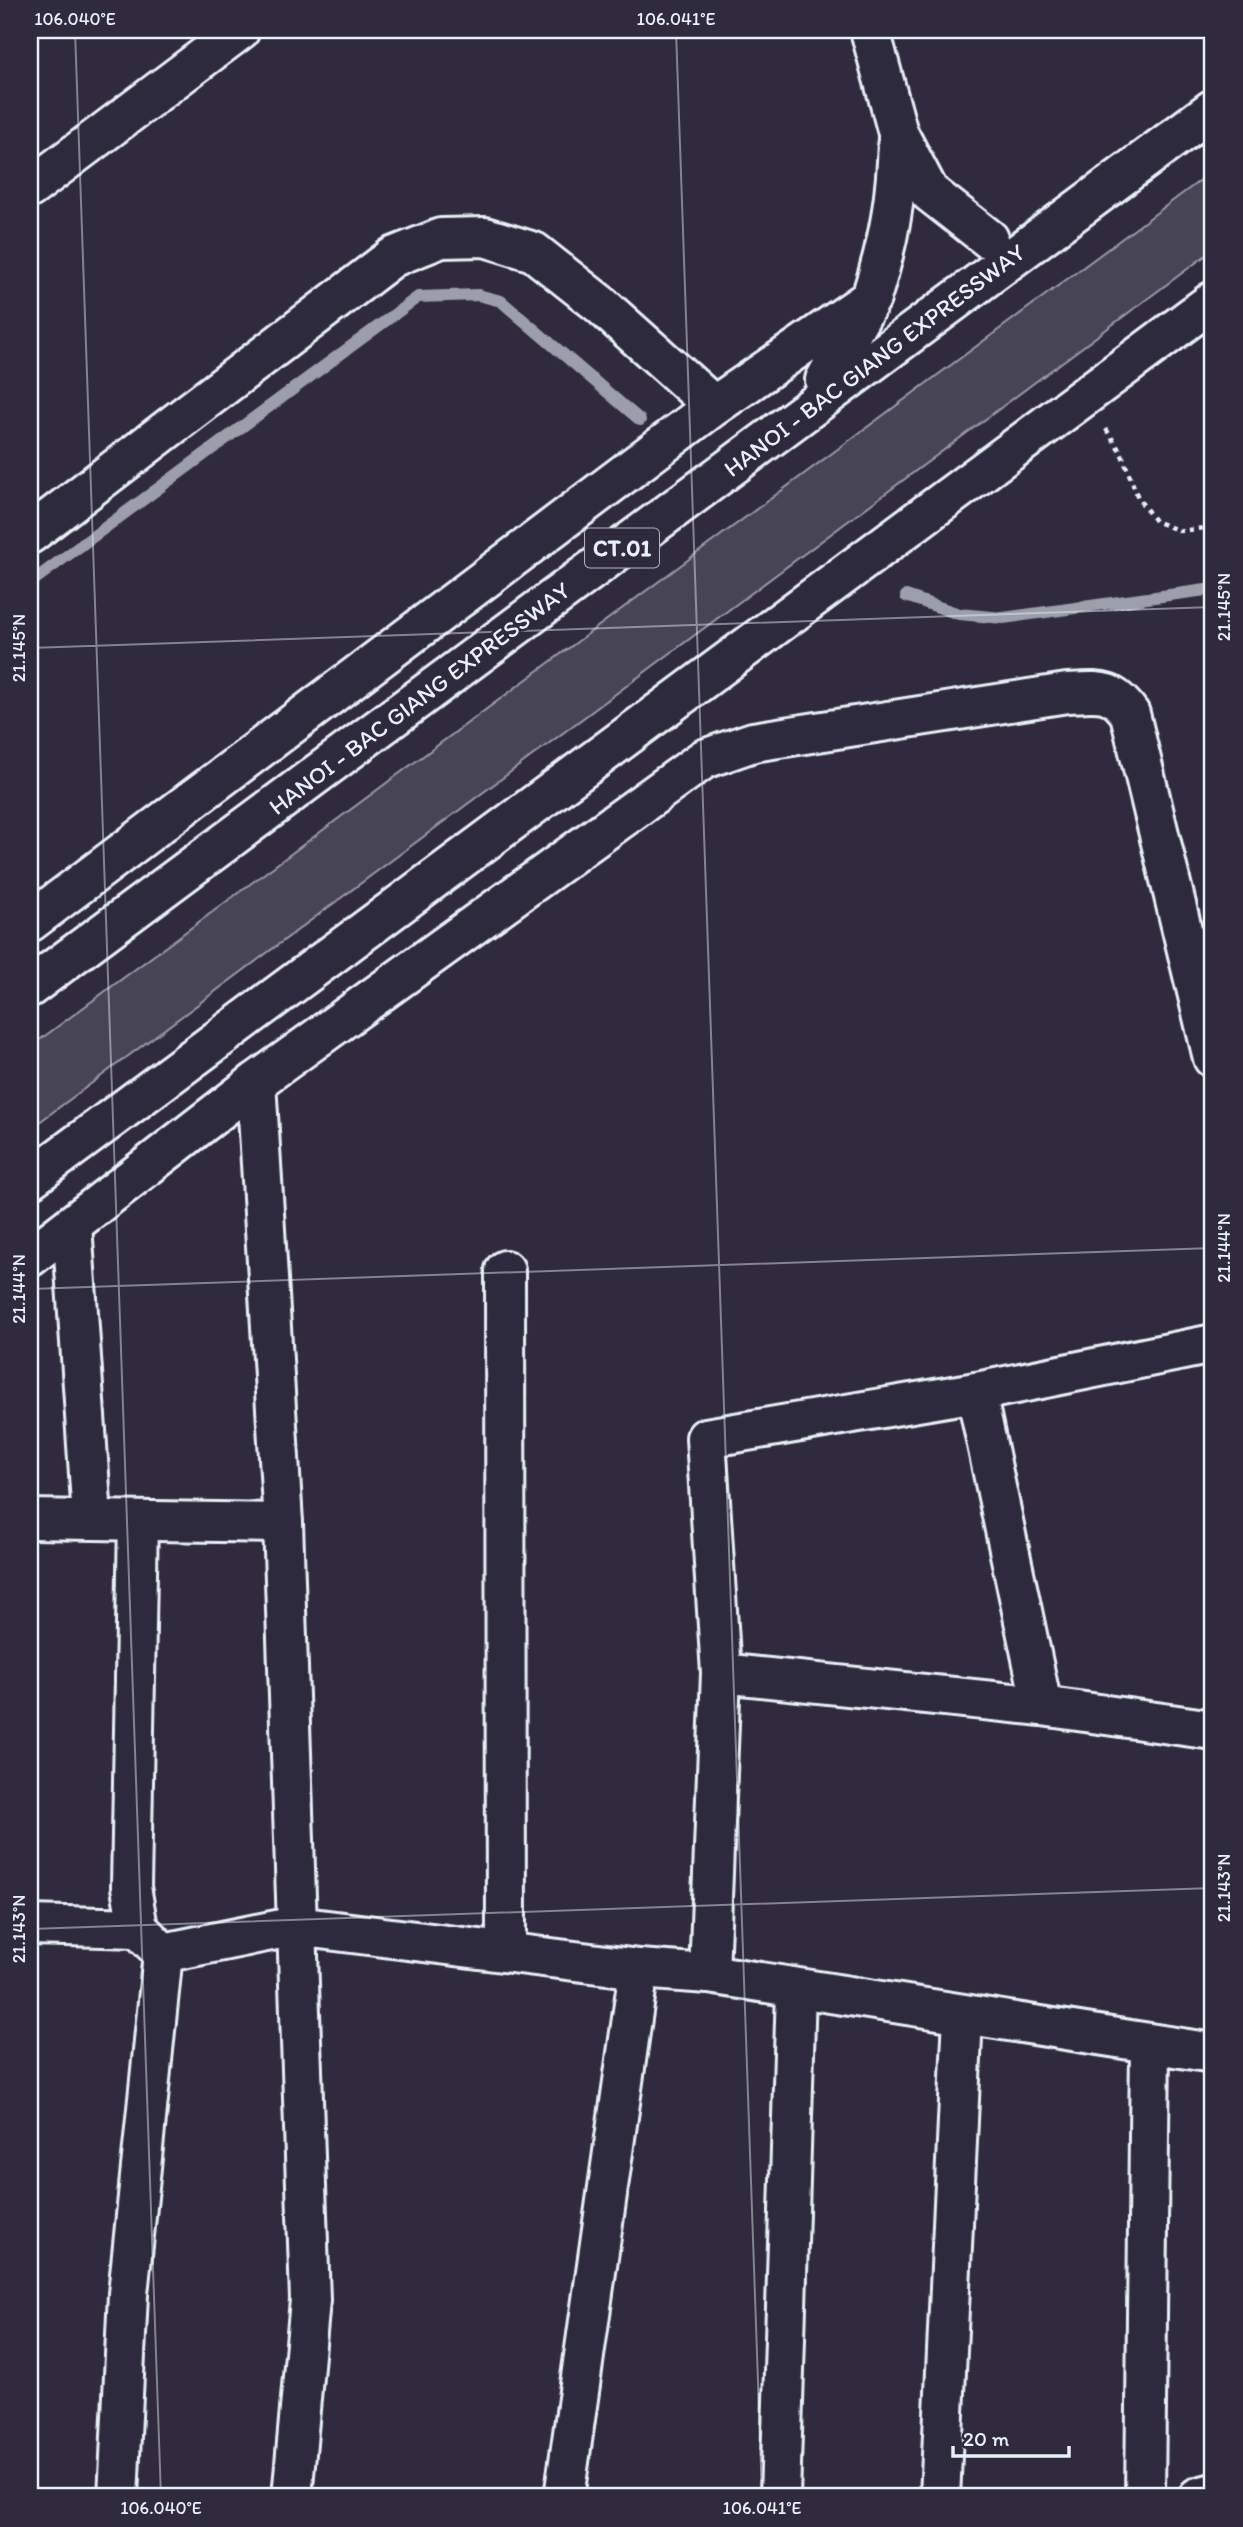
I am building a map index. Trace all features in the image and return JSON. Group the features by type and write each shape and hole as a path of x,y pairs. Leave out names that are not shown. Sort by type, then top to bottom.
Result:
{"main road":[{"path":"30,188 240,30"},
{"path":"870,30 898,133 929,192 989,239"},
{"name":"HANOI - BAC GIANG EXPRESSWAY","path":"30,987 1213,109"},
{"path":"825,380 871,298 885,254 897,191 898,133"},
{"path":"30,534 393,257 441,238 485,237 534,252 601,305 714,406"},
{"path":"30,922 714,406 871,298"},
{"path":"30,1179 1213,301"},
{"path":"30,1257 256,1082 704,759 753,742 1067,693 1102,692 1117,696 1130,714 1213,1058"},
{"path":"256,1082 283,1523 310,2300 292,2497"},
{"path":"72,1225 92,1518"},
{"path":"505,1270 506,1952"},
{"path":"709,1974 720,1673 706,1438 976,1392 1213,1344"},
{"path":"976,1392 1042,1706"},
{"path":"30,1519 283,1523"},
{"path":"118,2497 150,1941 131,1887 138,1521"},
{"path":"720,1673 1042,1706 1213,1730"},
{"path":"30,1925 150,1941 296,1926 639,1969 709,1974 796,1990 1213,2053"},
{"path":"564,2497 639,1969"},
{"path":"780,2497 796,1990"},
{"path":"940,2497 963,2016"},
{"path":"1145,2497 1150,2045"},
{"path":"1198,2497 1213,2493"}],"path":[{"path":"1106,429 1121,452 1138,498 1155,522 1180,531 1213,527"}],"shaded area":[{"path":"1213,171 1213,250 30,1129 30,1047"}],"waterway":[{"path":"30,583 418,297 478,295 501,301 640,420"},
{"path":"906,596 959,614 1003,618 1213,589"}]}
